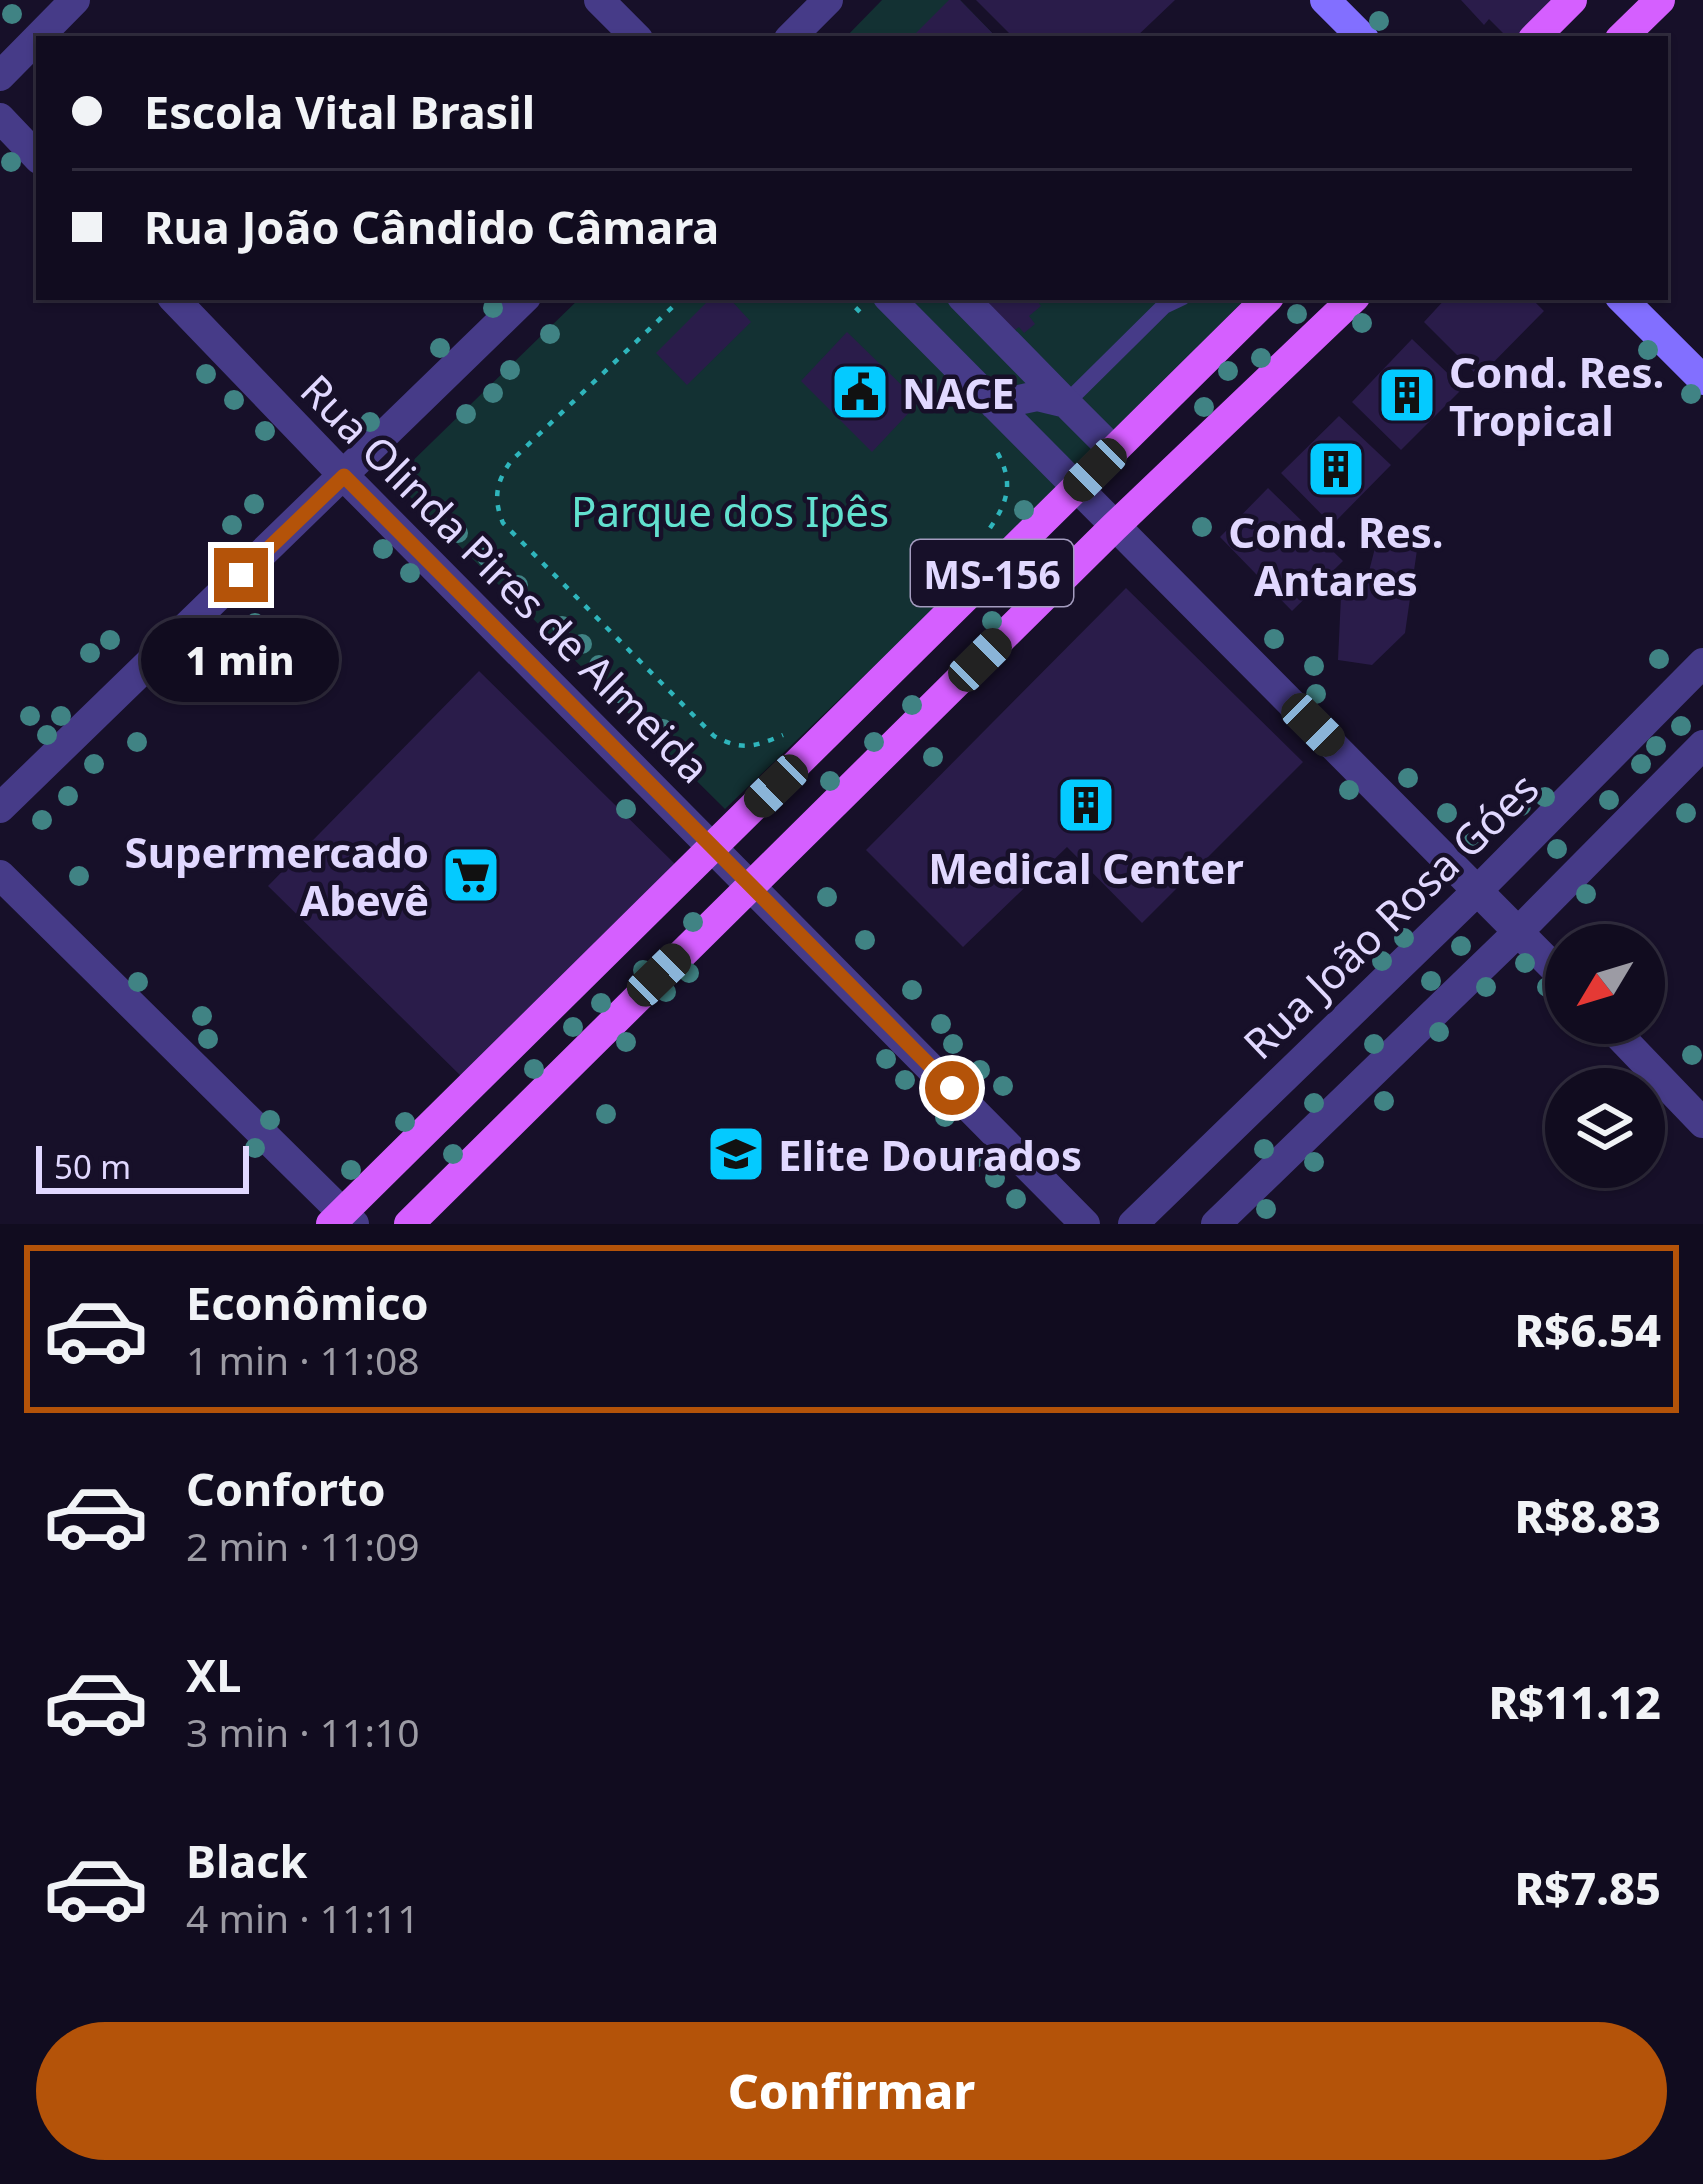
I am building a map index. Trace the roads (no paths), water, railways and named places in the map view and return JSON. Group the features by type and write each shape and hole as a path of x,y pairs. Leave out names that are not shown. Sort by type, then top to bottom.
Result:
{"main road":[{"path":"1536,36 1572,0"},
{"path":"1623,36 1660,0"},
{"name":"MS-156","path":"342,1220 1266,300"},
{"path":"409,1224 1114,527 1352,300"}],"street":[{"path":"39,36 75,0"},
{"path":"599,0 635,36"},
{"path":"792,36 828,0"},
{"path":"1325,0 1361,36"},
{"path":"0,76 36,40"},
{"path":"0,118 36,156"},
{"name":"Rua Olinda Pires de Almeida","path":"175,300 1085,1224"},
{"path":"0,808 523,300"},
{"path":"891,300 1545,958"},
{"path":"965,300 1114,451"},
{"path":"1623,300 1703,380"},
{"path":"995,405 1036,396 1066,403"},
{"name":"Rua João Rosa Góes","path":"1133,1224 1478,890 1703,663"},
{"path":"1216,1224 1520,931 1703,745"},
{"path":"0,875 342,1220"},
{"path":"1627,1044 1703,1123"}],"lane":[{"path":"1066,403 1164,306 1177,300"}],"place":[{"name":"NACE","path":"860,392"},
{"name":"Cond. Res. Tropical","path":"1407,395"},
{"name":"Cond. Res. Antares","path":"1336,469"},
{"name":"Medical Center","path":"1086,805"},
{"name":"Supermercado Abevê","path":"471,875"},
{"name":"Elite Dourados","path":"736,1154"}],"park label":[{"name":"Parque dos Ipês","path":"730,510"}]}
